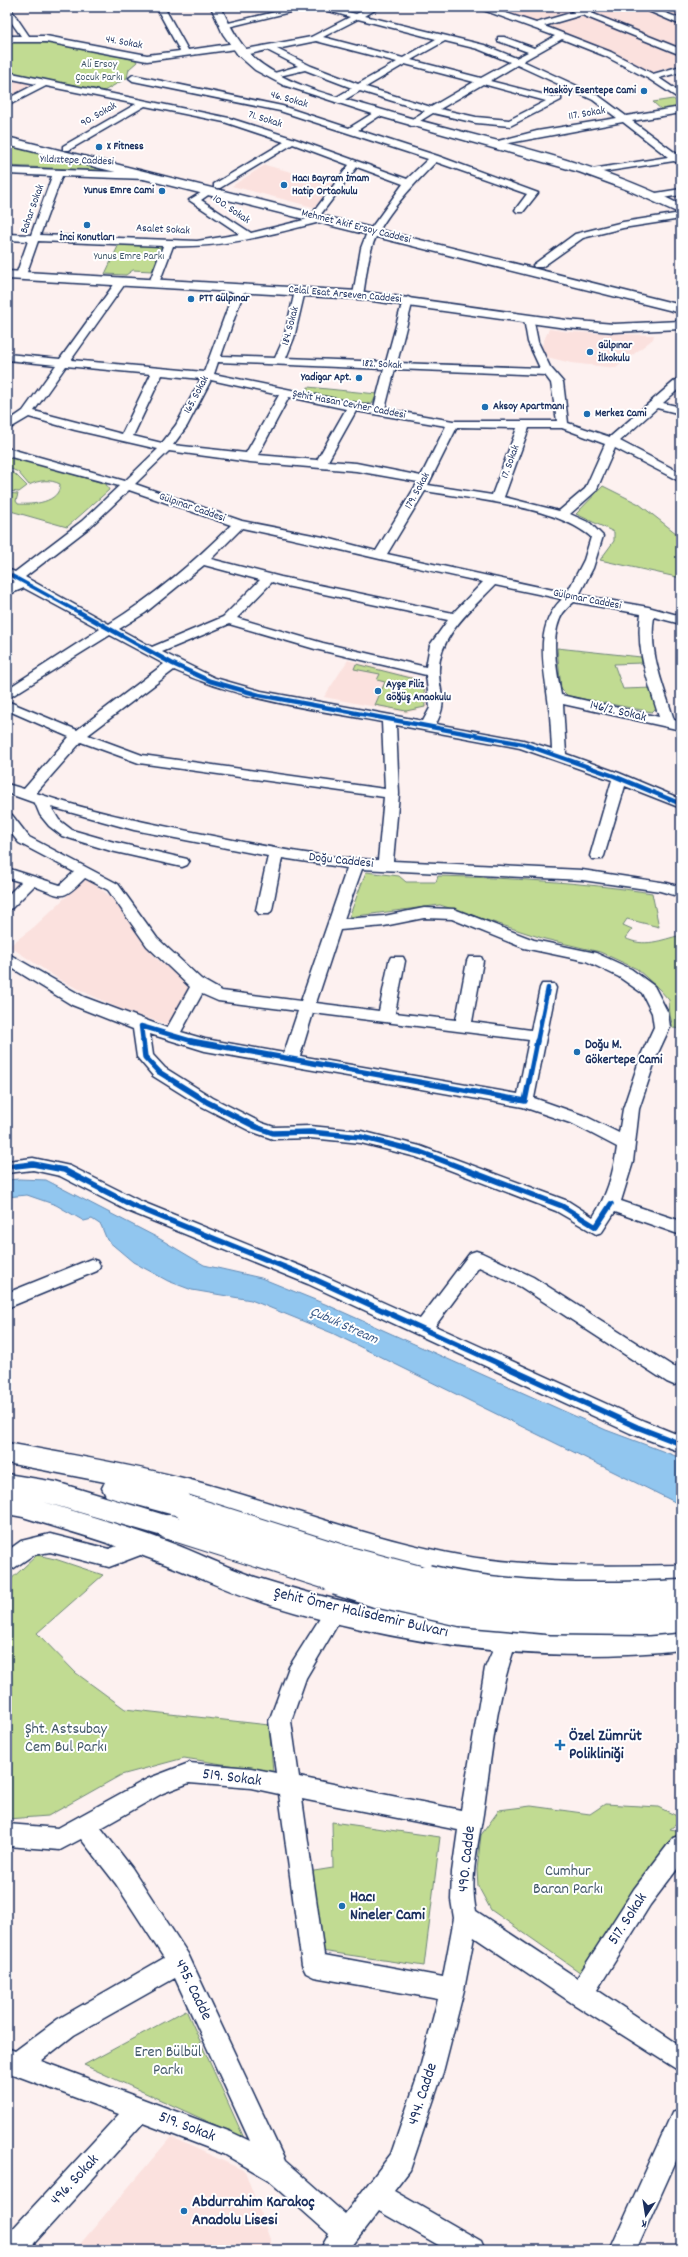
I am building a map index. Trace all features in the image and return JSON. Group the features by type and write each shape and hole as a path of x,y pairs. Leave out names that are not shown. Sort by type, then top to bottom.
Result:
{"main road":[{"path":"216,7 224,25 239,50 255,65 274,76 378,113 497,144 592,172 656,196 678,214"},
{"name":"Mehmet Akif Ersoy Caddesi","path":"7,134 66,148 283,208 375,230 681,309"},
{"name":"Mehmet Akif Ersoy Caddesi","path":"7,141 146,176 213,189"},
{"name":"Mehmet Akif Ersoy Caddesi","path":"375,230 538,265 681,302"},
{"name":"Celal Esat Arseven Caddesi","path":"7,275 358,295 408,300 529,319 614,328 681,325"},
{"path":"7,1453 98,1470 187,1490 262,1514 379,1548 421,1558 509,1574 586,1578 681,1576"},
{"path":"7,1464 36,1468 185,1507 333,1555 438,1582 476,1588 559,1596 626,1598 681,1595"},
{"name":"Şehit Ömer Halisdemir Bulvarı","path":"7,1485 56,1493 376,1592 461,1611 552,1619 647,1620 681,1617"},
{"name":"Şehit Ömer Halisdemir Bulvarı","path":"7,1503 23,1506 144,1545 252,1587 336,1610 404,1625 507,1641 584,1645 608,1645 681,1638"},
{"path":"404,1625 428,1621 438,1614 445,1600 445,1580 436,1567 421,1558"},
{"path":"509,1574 533,1584 540,1592 545,1602 546,1612 543,1622 537,1631 507,1641 481,1630 474,1620 470,1608 472,1597 477,1587 493,1576 509,1574"},
{"path":"584,1645 567,1638 560,1627 556,1609 557,1599 566,1585 586,1578"}],"street":[{"path":"160,7 185,53"},
{"path":"224,25 306,7"},
{"path":"319,7 445,37 481,47 515,61 596,98 678,160"},
{"path":"315,38 376,7"},
{"path":"479,7 536,26 608,54 652,77 681,97"},
{"path":"569,7 681,52"},
{"path":"536,26 601,7"},
{"path":"643,7 681,22"},
{"path":"7,10 26,38"},
{"path":"668,17 681,14"},
{"path":"412,123 515,61 561,36"},
{"path":"338,100 445,37"},
{"name":"44. Sokak","path":"7,39 26,38 46,40 135,74 185,53 269,48 315,38"},
{"path":"315,38 554,100"},
{"path":"501,39 534,50"},
{"path":"269,48 305,67 357,88 432,110 470,119 510,124 537,134"},
{"path":"274,76 305,67"},
{"path":"652,77 681,69"},
{"path":"109,96 135,74"},
{"name":"46. Sokak","path":"135,74 206,93 282,109 349,132 435,158 533,193 520,210"},
{"name":"71. Sokak","path":"7,75 226,120 292,141 409,184"},
{"path":"660,83 674,81"},
{"path":"7,103 44,83"},
{"path":"510,124 576,89"},
{"path":"182,110 206,93"},
{"name":"90. Sokak","path":"66,148 144,103"},
{"name":"117. Sokak","path":"497,144 537,134 681,110"},
{"path":"349,132 378,113"},
{"path":"213,189 292,141"},
{"path":"358,295 366,248 375,230 409,184 435,158"},
{"path":"592,172 678,160"},
{"path":"317,216 354,163"},
{"name":"Yıldıztepe Caddesi","path":"7,171 146,176"},
{"name":"Bahar Sokak","path":"21,275 58,173"},
{"name":"100. Sokak","path":"213,189 194,200 249,236"},
{"path":"656,196 681,192"},
{"path":"538,265 579,236 678,214 681,227"},
{"name":"Asalet Sokak","path":"7,237 197,244 249,236 317,216"},
{"path":"154,283 169,244"},
{"path":"7,427 27,413 62,362 122,281"},
{"name":"165. Sokak","path":"7,591 16,578 86,524 165,447 181,426 208,376 240,288"},
{"name":"184. Sokak","path":"280,360 289,338 300,291"},
{"path":"379,411 408,300"},
{"path":"529,319 533,342 549,372 557,382 563,425"},
{"name":"Şehit Hasan Cevher Caddesi","path":"7,357 208,376 354,407 453,424 563,425 612,442 680,476"},
{"name":"182. Sokak","path":"214,359 280,360 549,372"},
{"path":"126,438 158,372"},
{"path":"561,516 590,491 612,442 681,381"},
{"path":"250,458 272,415 286,393"},
{"path":"655,404 681,411"},
{"path":"321,464 354,407"},
{"path":"27,413 75,427 165,447 250,458 356,467 497,499 561,516 588,525 597,536 595,548 570,597 556,613 551,630 550,659 555,698 559,757"},
{"name":"179. Sokak","path":"379,556 423,483 453,424"},
{"name":"17. Sokak","path":"497,499 524,425"},
{"name":"Gülpınar Caddesi","path":"7,452 127,485 239,524 323,540 379,556 493,579 570,597 648,611 681,620"},
{"path":"7,695 140,610 202,560 239,524"},
{"path":"202,560 269,578 456,618"},
{"path":"16,578 173,664 210,681 259,695 523,744 620,779 681,804"},
{"path":"151,652 228,620 269,578"},
{"path":"428,726 437,708 432,672 437,645 456,618 493,579"},
{"path":"648,611 644,624 645,640 675,725"},
{"path":"228,620 320,646 432,672"},
{"path":"27,795 78,736 173,664"},
{"name":"146/2. Sokak","path":"555,698 675,725"},
{"path":"7,705 78,736 139,759 392,794"},
{"path":"385,865 392,794 389,719"},
{"path":"597,856 620,779"},
{"name":"Doğu Caddesi","path":"7,789 134,825 276,852 356,864 582,875 662,886 681,892"},
{"path":"42,800 45,812 54,823 67,833 111,846 182,862"},
{"path":"7,818 24,840 113,887 152,942 199,985 218,996 538,1036"},
{"path":"264,910 276,852"},
{"path":"290,1061 306,1006 356,864"},
{"path":"7,873 63,891 84,871"},
{"path":"7,905 31,880"},
{"path":"141,1026 145,1057 159,1072 207,1102 256,1127 274,1133 310,1132 361,1137 420,1152 562,1206 596,1227 611,1204 624,1162 631,1109 649,1055 662,1028 660,1013 648,990 625,973 590,957 530,944 454,914 424,913 384,921 334,925"},
{"path":"7,958 78,1001 141,1026 204,1045 525,1101 579,1120 626,1144"},
{"path":"386,1017 397,961"},
{"path":"463,1027 475,961"},
{"path":"171,1035 199,985"},
{"path":"525,1101 548,988"},
{"path":"7,1167 33,1164 64,1170 157,1223 314,1279 638,1427 681,1444"},
{"path":"611,1204 681,1228"},
{"path":"424,1328 476,1258 527,1282 566,1309 674,1377 681,1372"},
{"path":"7,1300 91,1266"},
{"path":"7,1562 28,1547 50,1543 109,1558 144,1545"},
{"path":"336,1610 297,1674 280,1721 314,1965 452,1990"},
{"name":"490. Cadde","path":"466,1918 462,1900 463,1872 470,1822 496,1668 507,1641"},
{"name":"519. Sokak","path":"7,1835 60,1839 155,1786 189,1773 251,1778 470,1822"},
{"name":"495. Cadde","path":"85,1826 124,1876 180,1962 276,2170"},
{"name":"517. Sokak","path":"580,1995 642,1897 681,1846"},
{"path":"466,1918 580,1995 681,2060"},
{"name":"494. Cadde","path":"340,2241 401,2161 431,2072 452,1990 466,1918"},
{"path":"12,2062 66,2027 180,1962"},
{"name":"519. Sokak","path":"12,2062 231,2144 276,2170 340,2241"},
{"name":"496. Sokak","path":"11,2250 140,2109"},
{"path":"623,2250 681,2122"},
{"path":"376,2195 472,2250"}],"shaded area":[{"path":"478,7 681,7 681,64 647,74"},
{"path":"7,77 36,83 7,100"},
{"name":"Hacı Bayram İmam Hatip Ortaokulu","path":"265,165 333,183 317,208 232,186"},
{"name":"Gülpınar İlkokulu","path":"549,329 571,332 654,335 653,339 616,368 571,363 547,357 541,347"},
{"name":"Ayşe Filiz Göğüş Anaokulu","path":"348,660 417,678 427,684 429,707 406,713 324,697"},
{"path":"86,878 110,896 155,957 190,987 169,1025 124,1011 60,980 9,946 34,927"},
{"name":"Abdurrahim Karakoç Anadolu Lisesi","path":"171,2137 245,2171 274,2250 75,2250"}],"green space":[{"name":"Ali Ersoy Çocuk Parkı","path":"24,41 81,48 136,60 137,62 129,69 127,78 104,91 7,72 7,43"},
{"path":"673,99 681,104 680,108 664,112 653,102"},
{"path":"7,145 20,149 115,171 7,166"},
{"name":"Yunus Emre Parkı","path":"120,242 164,246 152,271 133,270 126,275 105,274"},
{"path":"308,387 377,394 372,404 305,394"},
{"path":"7,455 106,484 109,490 67,527 7,510 7,493 18,494 16,501 18,504 44,502 55,495 59,490 60,484 52,481 44,481 29,485 18,472 7,467"},
{"path":"7,470 15,474 27,486 19,492 7,491"},
{"path":"603,486 639,504 681,537 681,578 600,560 614,541 614,532 576,514"},
{"path":"557,648 641,657 642,663 614,664 623,689 653,688 657,707 652,712 568,696 561,689"},
{"path":"356,664 415,679 424,686 425,707 406,711 375,705 385,682 377,680 380,674 354,669"},
{"path":"366,872 399,876 406,882 436,882 438,876 492,878 572,883 652,893 659,927 627,919 623,925 632,929 625,938 632,941 646,943 681,935 681,1029 673,1028 669,1000 659,989 637,969 600,952 545,939 440,905 349,917"},
{"name":"Şht. Astsubay Cem Bul Parkı","path":"37,1555 55,1559 103,1575 37,1633 76,1673 125,1709 269,1725 273,1772 184,1758 121,1775 48,1816 7,1819 7,1583"},
{"name":"Cumhur Baran Parkı","path":"605,1804 658,1807 681,1818 681,1821 670,1829 681,1831 681,1846 584,1975 491,1910 478,1886 477,1870 481,1835 499,1810 531,1806 590,1814"},
{"path":"332,1822 440,1837 424,1966 321,1951 308,1872 333,1868"},
{"name":"Eren Bülbül Parkı","path":"186,2010 244,2138 84,2065"}],"water":[{"name":"Çubuk Stream","path":"7,1180 46,1180 160,1239 204,1265 261,1278 325,1304 606,1430 681,1458 681,1505 332,1333 251,1300 192,1290 168,1281 133,1262 107,1240 101,1225 92,1219 84,1221 56,1205 27,1195 7,1197"}],"cycle path":[{"path":"7,573 173,664 210,681 259,695 523,744 614,776 681,804"},
{"path":"548,988 525,1101 205,1045 141,1026 145,1057 159,1072 207,1102 256,1127 273,1133 310,1132 361,1137 420,1152 562,1206 596,1227 611,1204"},
{"path":"7,1167 33,1164 64,1170 134,1206 314,1279 637,1427 681,1444"}],"place":[{"name":"Hasköy Esentepe Cami","path":"644,91"},
{"name":"X Fitness","path":"99,147"},
{"name":"Hacı Bayram İmam Hatip Ortaokulu","path":"284,185"},
{"name":"Yunus Emre Cami","path":"162,191"},
{"name":"İnci Konutları","path":"87,225"},
{"name":"PTT Gülpınar","path":"191,299"},
{"name":"Gülpınar İlkokulu","path":"590,352"},
{"name":"Yadigar Apt.","path":"359,378"},
{"name":"Aksoy Apartmanı","path":"485,407"},
{"name":"Merkez Cami","path":"587,414"},
{"name":"Ayşe Filiz Göğüş Anaokulu","path":"378,691"},
{"name":"Doğu M. Gökertepe Cami","path":"577,1052"},
{"name":"Özel Zümrüt Polikliniği","path":"560,1745"},
{"name":"Hacı Nineler Cami","path":"342,1906"},
{"name":"Abdurrahim Karakoç Anadolu Lisesi","path":"184,2211"}]}
